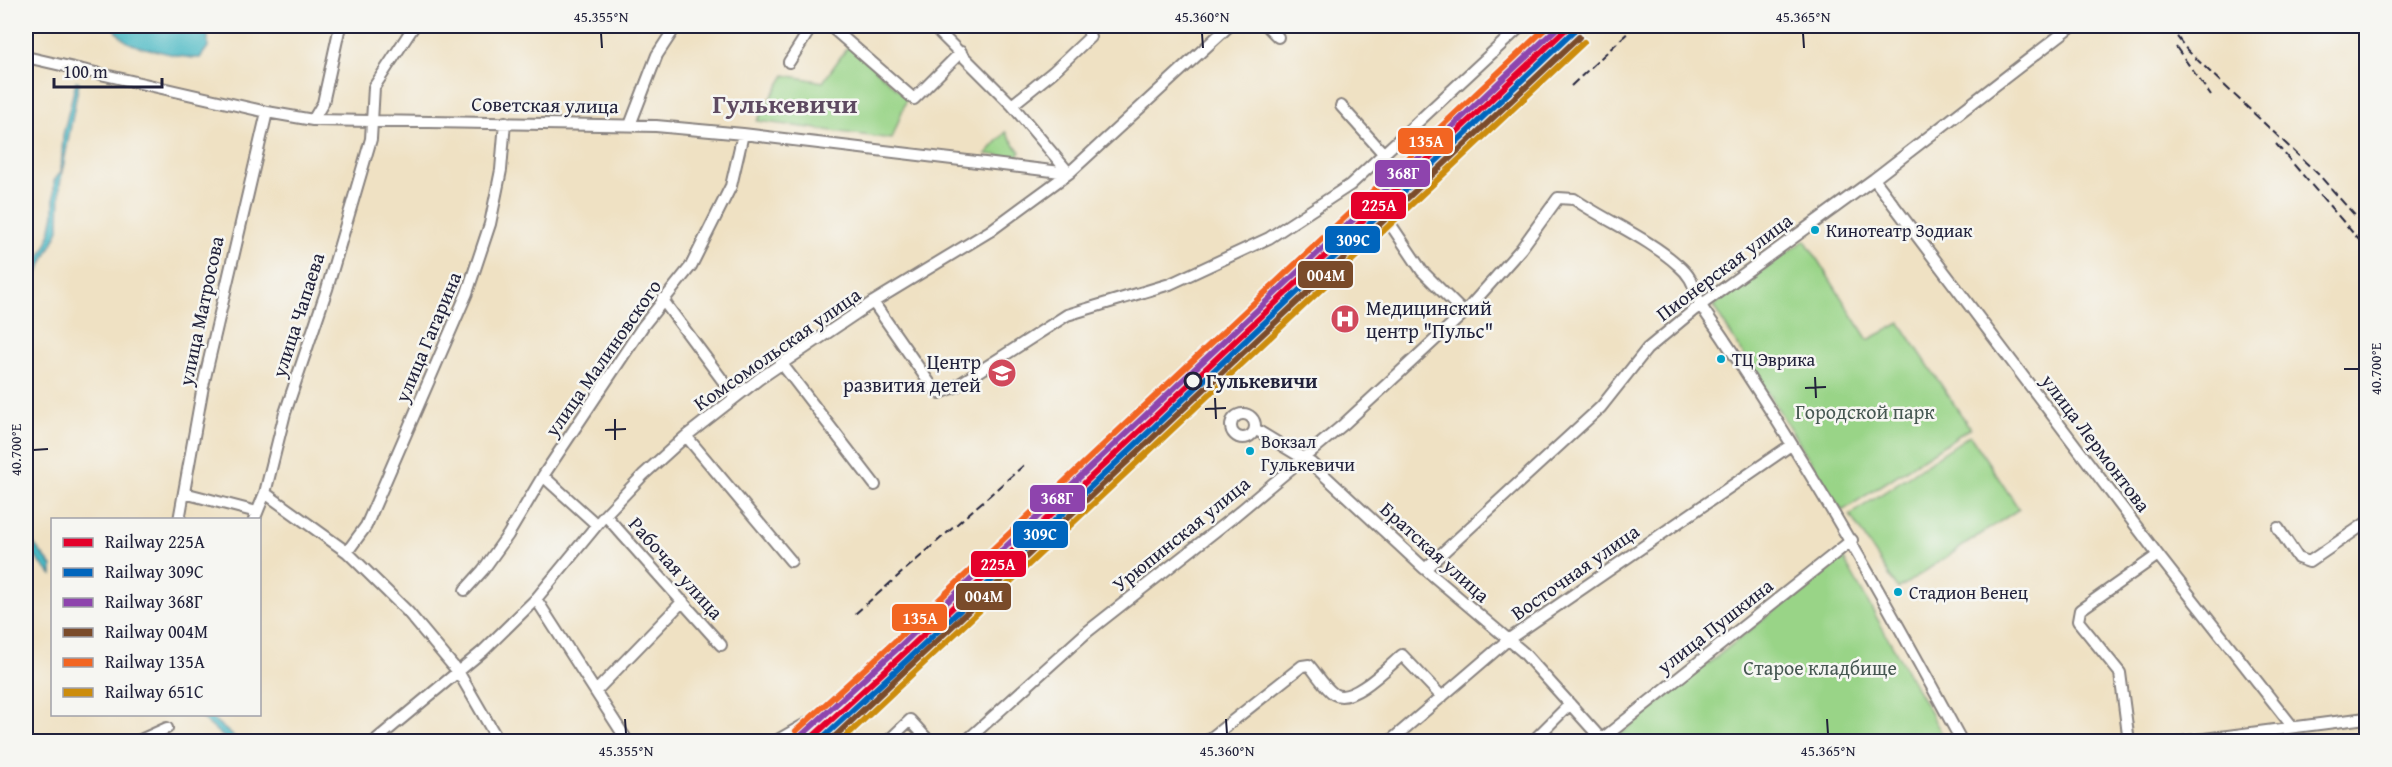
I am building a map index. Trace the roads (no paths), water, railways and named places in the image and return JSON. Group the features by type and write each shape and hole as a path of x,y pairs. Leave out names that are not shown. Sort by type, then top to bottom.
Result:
{"street":[{"path":"313,120 323,103 340,26"},
{"name":"улица Чапаева","path":"255,516 265,493 285,413 327,289 371,139 374,87 414,26"},
{"path":"630,125 657,55 676,26"},
{"path":"789,62 812,26"},
{"path":"830,26 914,99 962,52"},
{"path":"933,26 962,52 1012,105 1069,173"},
{"path":"1012,105 1053,72 1090,37 1087,26"},
{"name":"Комсомольская улица","path":"377,739 459,673 536,599 605,515 643,475 686,436 735,396 873,302 990,231 1069,173 1229,26"},
{"path":"1267,26 1278,37"},
{"path":"873,302 928,381 940,393 955,387 1067,315 1170,284 1269,238 1350,185 1521,26"},
{"name":"Пионерская улица","path":"1425,569 1601,407 1647,349 1701,305 1874,179 2072,26"},
{"name":"Советская улица","path":"26,57 267,112 313,120 630,125 743,134 1069,173"},
{"path":"1341,106 1383,153"},
{"name":"улица Матросова","path":"179,518 220,306 267,112"},
{"name":"улица Гагарина","path":"347,552 366,526 467,292 490,224 501,170 506,122"},
{"name":"улица Малиновского","path":"465,590 483,570 543,476 663,299 691,266 731,186 743,134"},
{"name":"улица Лермонтова","path":"1874,179 2158,555 2292,726"},
{"name":"Урюпинская улица","path":"965,741 1087,632 1344,424 1464,313 1507,267 1558,198 1574,199 1679,265 1697,289 1701,305"},
{"path":"1391,225 1422,271 1464,313"},
{"path":"663,299 735,396"},
{"path":"1701,305 1852,540 1962,741"},
{"path":"782,364 875,485"},
{"name":"Братская улица","path":"1255,429 1303,458 1425,569 1509,639 1603,740"},
{"path":"686,436 791,561"},
{"name":"Восточная улица","path":"1389,741 1509,639 1791,445"},
{"name":"Рабочая улица","path":"543,476 597,525"},
{"path":"184,493 255,516"},
{"path":"265,493 347,552 408,612 459,673 499,741"},
{"name":"Рабочая улица","path":"605,515 721,645"},
{"path":"2278,528 2298,558 2309,562 2367,523"},
{"name":"улица Пушкина","path":"1603,740 1852,540"},
{"path":"2128,741 2120,673 2078,621 2080,610 2158,555"},
{"path":"536,599 628,741"},
{"path":"596,691 683,601"},
{"path":"1206,741 1302,666 1309,665 1334,694 1344,697 1356,692 1402,655 1442,697"},
{"path":"1532,741 1570,704"},
{"path":"774,741 823,714"},
{"path":"2181,741 2230,738 2292,726 2367,718"},
{"path":"887,741 910,720 930,741"},
{"path":"136,741 167,728"}],"water":[{"path":"114,26 208,26 208,47 200,58 181,56 128,42 122,38"},
{"path":"76,81 79,82 60,184 59,230 26,296 26,283 48,242 54,214 54,181 61,172 63,135"},
{"path":"26,522 33,543 51,565 51,574 32,552"},
{"path":"199,716 209,716 239,741 228,741"}],"railway":[{"path":"1571,86 1635,26"},
{"path":"2169,26 2187,50 2320,176 2366,228"},
{"path":"2176,47 2211,96"},
{"path":"2276,144 2366,248"},
{"path":"855,614 1024,465"}],"rail line":[{"name":"135А","path":"796,731 891,645 1548,26"},
{"name":"368Г","path":"801,736 896,650 1559,26"},
{"name":"225А","path":"807,742 1569,26"},
{"name":"309С","path":"818,742 1574,31"},
{"name":"004М","path":"829,742 1579,37"},
{"name":"651С","path":"840,742 1584,42"}],"place":[{"name":"Кинотеатр Зодиак","path":"1815,230"},
{"name":"Медицинский центр \"Пульс\"","path":"1345,319"},
{"name":"ТЦ Эврика","path":"1721,359"},
{"name":"Центр развития детей","path":"1002,373"},
{"name":"Гулькевичи","path":"1193,381"},
{"name":"Вокзал Гулькевичи","path":"1250,451"},
{"name":"Стадион Венец","path":"1898,592"}],"district":[{"name":"Гулькевичи","path":"785,104"}],"park label":[{"name":"Городской парк","path":"1865,412"},
{"name":"Старое кладбище","path":"1820,668"}]}
